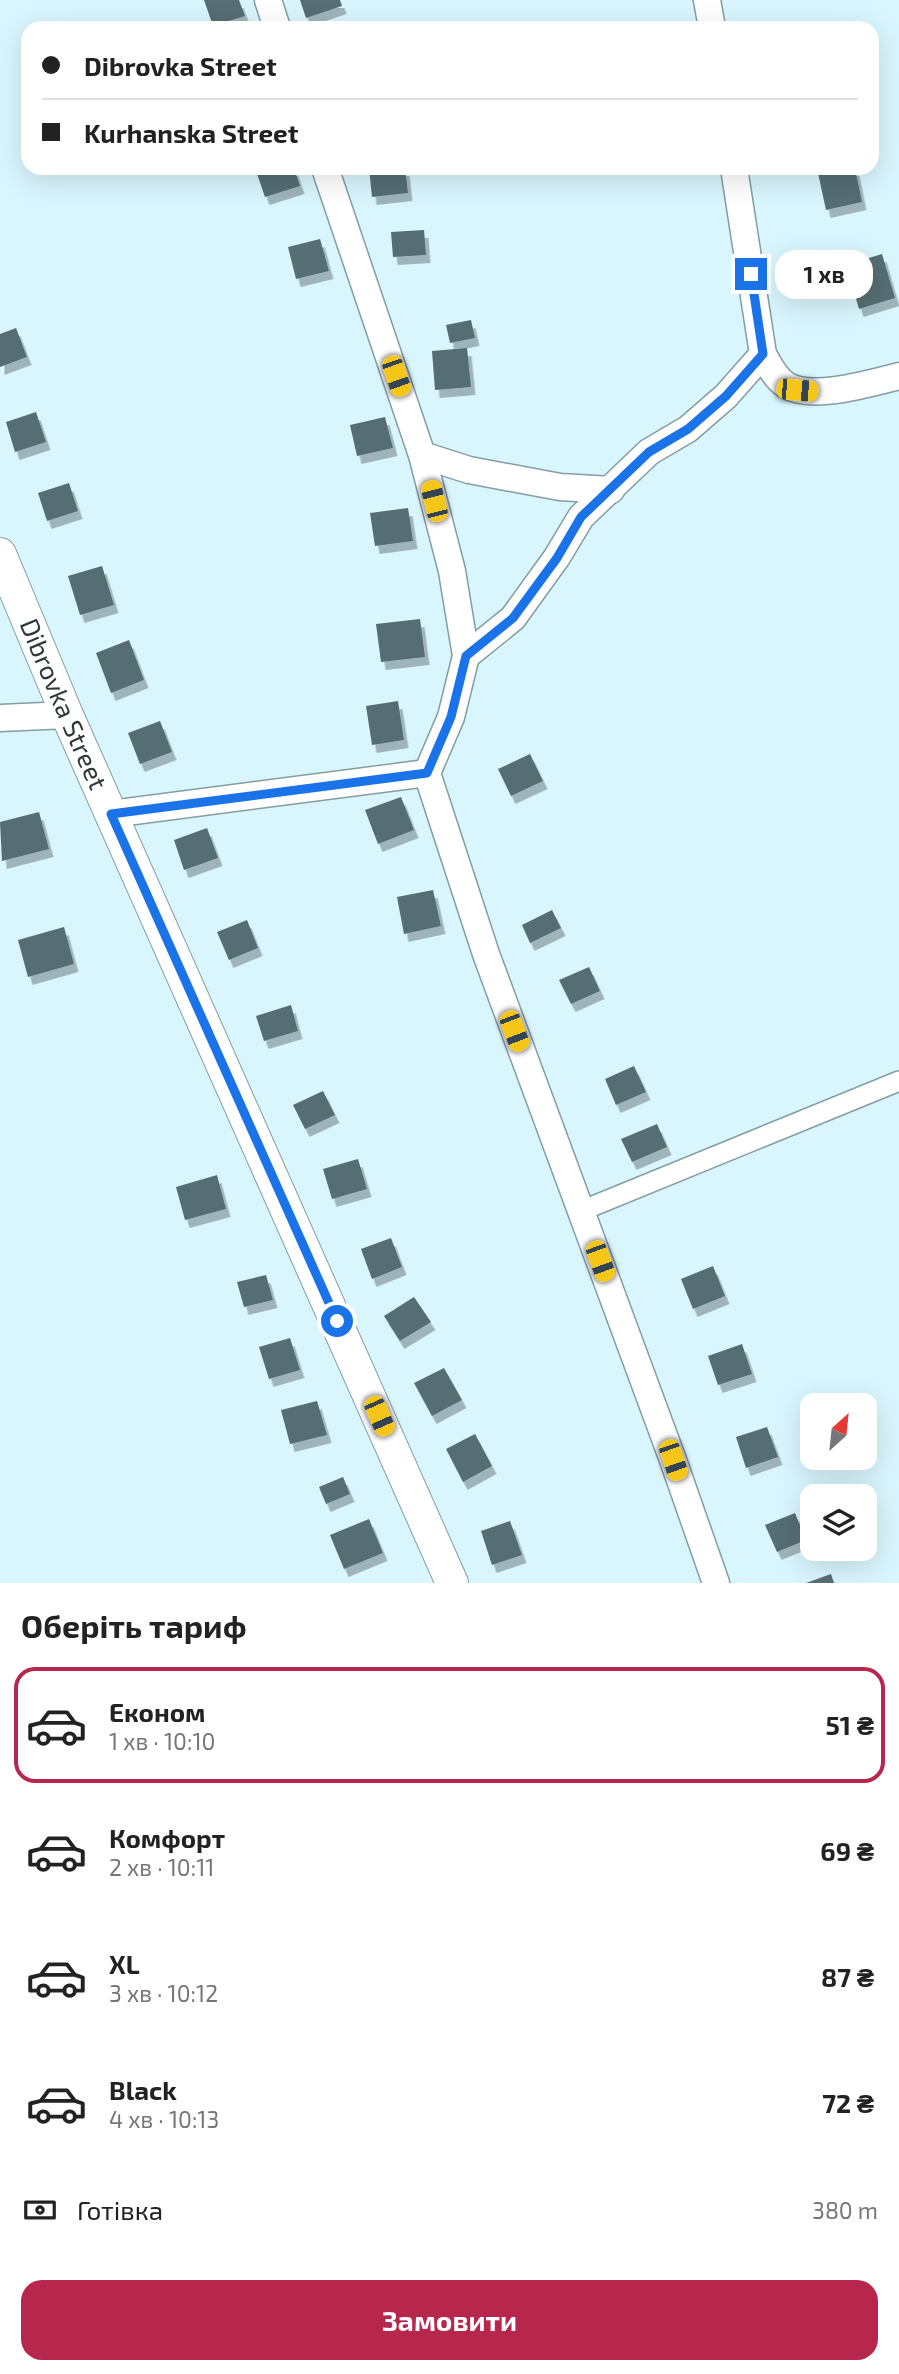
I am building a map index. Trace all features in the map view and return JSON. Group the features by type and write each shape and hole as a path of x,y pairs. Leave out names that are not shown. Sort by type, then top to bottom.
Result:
{"street":[{"path":"268,0 275,21"},
{"path":"707,0 711,21"},
{"path":"327,175 422,454 452,571 466,656 451,717 427,773 486,954 716,1583"},
{"path":"735,175 763,354 772,371 785,384 797,390 813,391 854,387 899,376"},
{"path":"466,656 513,618 557,558 581,517 649,452 688,429 726,396 763,354"},
{"path":"422,454 469,470 560,487 611,490"},
{"name":"Dibrovka Street","path":"0,554 67,715 452,1583"},
{"path":"0,718 67,715"},
{"path":"111,814 427,773"},
{"path":"581,1211 899,1081"}],"building":[{"path":"204,0 239,0 245,16 229,21 211,21"},
{"path":"300,0 340,0 342,6 306,18"},
{"path":"257,175 296,175 300,186 265,197"},
{"path":"370,175 406,175 408,193 372,197"},
{"path":"818,175 856,175 862,202 826,210"},
{"path":"424,230 426,255 393,257 391,232"},
{"path":"320,239 329,271 296,279 288,247"},
{"path":"882,254 895,298 859,309 846,265"},
{"path":"471,320 475,338 450,343 446,325"},
{"path":"16,328 27,357 0,367 0,334"},
{"path":"467,348 471,387 435,390 432,351"},
{"path":"36,412 46,442 15,452 6,422"},
{"path":"385,417 393,448 357,456 350,425"},
{"path":"69,483 78,511 47,521 38,493"},
{"path":"408,508 413,541 375,546 370,513"},
{"path":"102,566 114,605 80,615 68,576"},
{"path":"420,619 425,657 381,662 376,624"},
{"path":"129,640 144,680 111,693 96,653"},
{"path":"398,701 404,740 372,745 366,706"},
{"path":"160,721 172,752 140,764 128,733"},
{"path":"530,754 543,781 511,796 498,769"},
{"path":"401,797 414,830 378,844 365,810"},
{"path":"39,812 49,849 2,861 0,822"},
{"path":"207,828 218,858 184,870 174,840"},
{"path":"433,890 441,926 404,934 397,897"},
{"path":"552,910 561,928 530,943 522,925"},
{"path":"247,920 258,948 229,960 217,932"},
{"path":"64,927 74,964 28,977 18,940"},
{"path":"589,967 600,991 571,1004 559,980"},
{"path":"291,1005 298,1031 264,1041 256,1016"},
{"path":"634,1066 646,1092 616,1105 605,1079"},
{"path":"323,1091 335,1115 305,1129 293,1105"},
{"path":"657,1124 667,1147 632,1162 621,1139"},
{"path":"358,1159 367,1189 332,1199 323,1169"},
{"path":"217,1175 226,1209 185,1220 176,1187"},
{"path":"391,1238 402,1267 372,1279 361,1249"},
{"path":"713,1266 725,1296 693,1309 681,1279"},
{"path":"266,1275 273,1300 244,1307 237,1282"},
{"path":"414,1297 431,1322 400,1341 384,1316"},
{"path":"290,1338 300,1370 269,1379 259,1347"},
{"path":"742,1344 752,1374 718,1385 708,1356"},
{"path":"444,1368 462,1400 432,1416 414,1383"},
{"path":"317,1401 327,1435 290,1444 281,1410"},
{"path":"767,1427 778,1457 746,1468 736,1437"},
{"path":"475,1434 492,1466 463,1482 446,1449"},
{"path":"343,1477 350,1494 326,1504 319,1487"},
{"path":"795,1513 800,1525 800,1542 777,1552 765,1525"},
{"path":"369,1519 383,1553 344,1569 330,1535"},
{"path":"510,1521 522,1555 492,1565 481,1531"},
{"path":"831,1574 834,1583 806,1583"}],"route":[{"path":"337,1321 111,814 427,773 451,717 466,656 513,618 557,558 581,517 649,452 688,429 726,396 763,354 751,274"}]}
